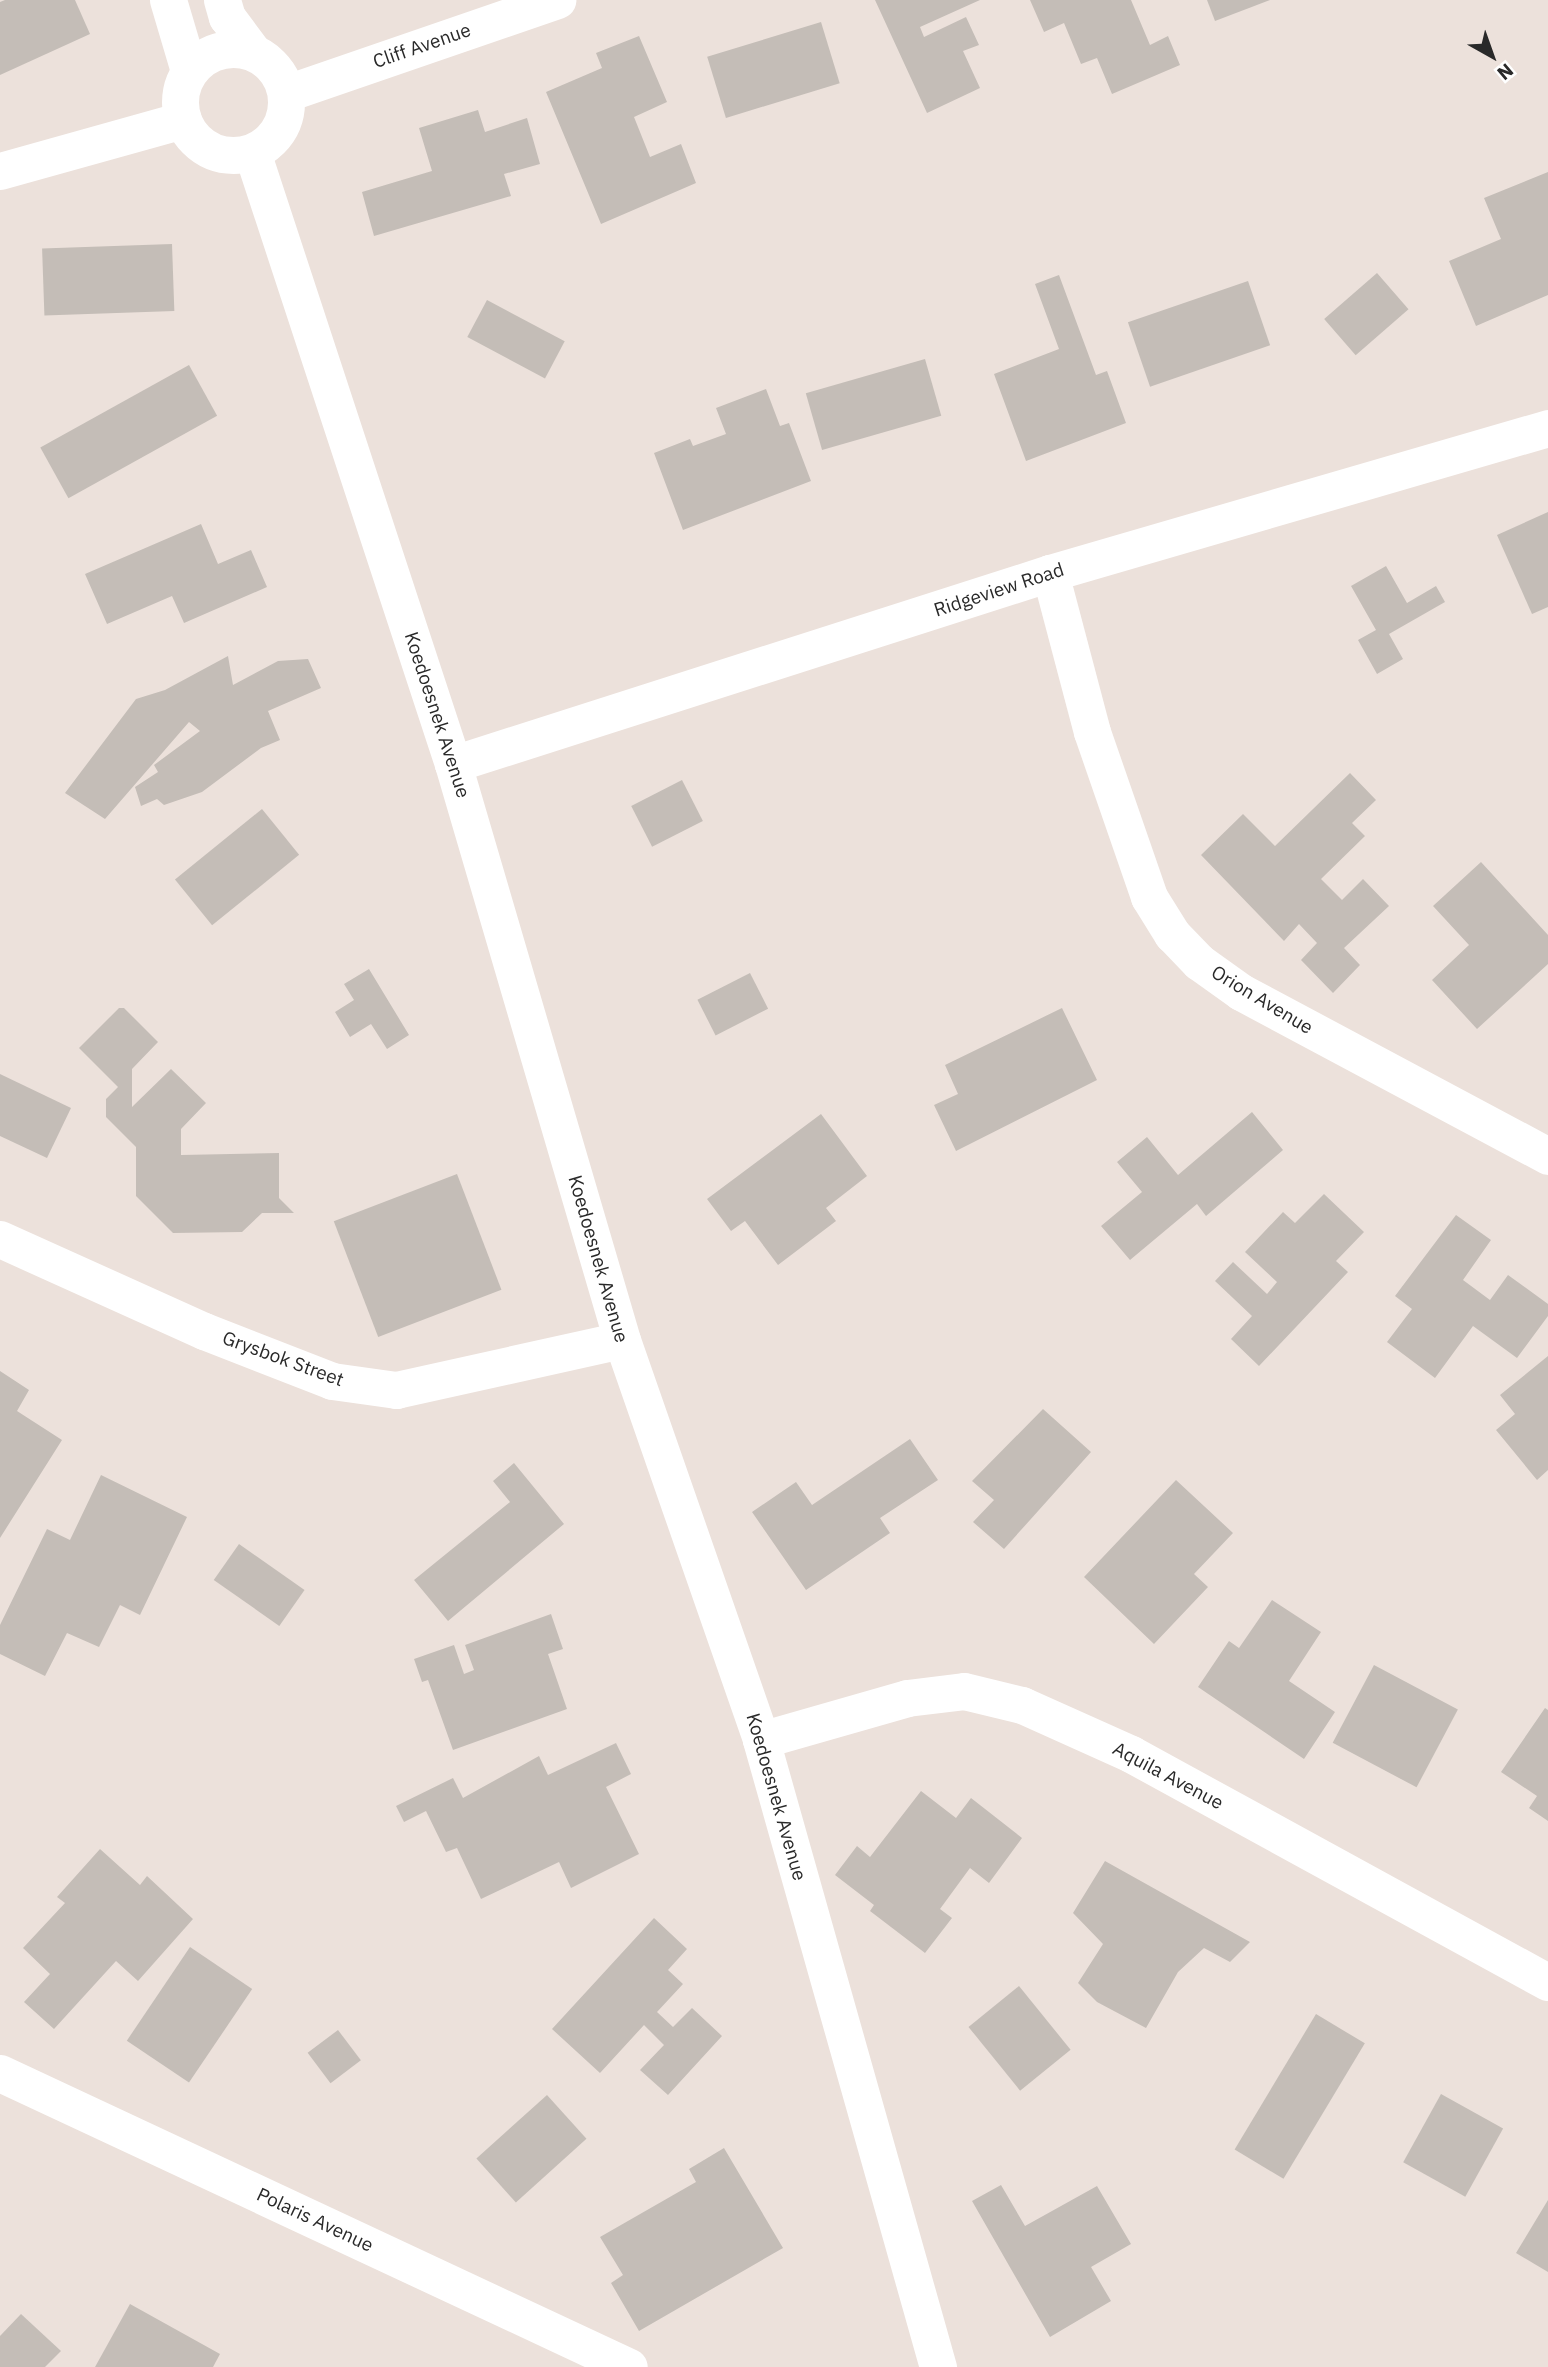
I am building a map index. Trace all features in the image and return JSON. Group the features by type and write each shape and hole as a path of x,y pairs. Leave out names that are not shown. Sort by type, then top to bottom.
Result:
{"street":[{"path":"168,0 189,71 179,103 183,120 191,135 219,154 252,152 280,129 287,93 281,75 253,52 227,17 222,0"},
{"name":"Cliff Avenue","path":"287,93 557,0"},
{"path":"189,71 217,51 253,52"},
{"path":"0,171 183,120"},
{"name":"Koedoesnek Avenue","path":"252,152 453,764 622,1340 761,1741 938,2367"},
{"name":"Ridgeview Road","path":"453,764 1050,573 1548,428"},
{"name":"Orion Avenue","path":"1050,573 1092,732 1149,897 1172,934 1199,962 1241,992 1548,1156"},
{"name":"Grysbok Street","path":"0,1239 204,1331 332,1381 397,1390 622,1340"},
{"name":"Aquila Avenue","path":"761,1741 907,1698 964,1691 1022,1704 1131,1754 1548,1982"},
{"name":"Polaris Avenue","path":"0,2073 629,2367"}],"building":[{"path":"75,0 90,34 0,75 0,2"},
{"path":"875,0 980,0 920,27 924,37 966,17 979,45 963,51 980,88 927,113"},
{"path":"1030,0 1131,0 1150,45 1168,36 1180,65 1112,94 1097,58 1081,64 1064,23 1044,32"},
{"path":"1207,0 1270,0 1215,21"},
{"path":"821,22 840,83 726,118 707,57"},
{"path":"639,36 667,102 634,117 650,157 681,144 696,183 601,224 546,92 602,68 596,53"},
{"path":"478,110 485,132 527,118 540,164 504,174 511,196 374,236 362,192 432,171 419,128"},
{"path":"1548,172 1548,295 1476,326 1449,261 1501,239 1484,198"},
{"path":"172,244 174,311 44,315 42,249"},
{"path":"1377,273 1408,309 1356,355 1324,319"},
{"path":"1059,275 1096,375 1107,371 1126,423 1026,461 994,374 1059,349 1035,284"},
{"path":"1248,281 1270,345 1150,387 1128,322"},
{"path":"487,300 565,341 545,378 467,337"},
{"path":"925,359 941,416 822,450 806,393"},
{"path":"189,365 217,416 68,498 40,447"},
{"path":"766,389 780,426 789,423 811,481 683,530 654,453 690,439 693,446 726,434 716,408"},
{"path":"1548,512 1548,607 1532,614 1497,535"},
{"path":"201,524 218,564 251,550 267,587 184,623 172,596 107,624 85,574"},
{"path":"1386,566 1407,603 1436,586 1445,602 1389,634 1403,659 1377,674 1358,640 1376,630 1351,586"},
{"path":"228,656 233,685 278,661 308,659 321,688 268,711 280,740 261,748 202,792 164,805 157,799 141,806 135,787 158,772 154,765 200,731 189,722 105,819 65,793 136,699 165,690"},
{"path":"1350,773 1376,800 1352,823 1365,836 1321,879 1342,900 1363,879 1389,906 1344,948 1360,965 1333,993 1301,960 1317,943 1299,924 1284,941 1201,855 1243,814 1275,846"},
{"path":"682,780 703,821 652,847 631,806"},
{"path":"262,809 299,855 212,925 175,879"},
{"path":"1481,862 1548,935 1548,964 1477,1029 1432,980 1469,945 1433,906"},
{"path":"369,969 409,1035 387,1049 371,1024 350,1037 335,1012 354,1000 344,984"},
{"path":"750,973 768,1009 716,1035 697,1000"},
{"path":"119,1008 124,1008 158,1042 132,1069 132,1107 171,1069 206,1103 181,1129 181,1155 279,1153 279,1198 294,1213 262,1213 242,1232 173,1233 136,1196 136,1147 106,1117 106,1099 118,1087 79,1048"},
{"path":"1062,1008 1097,1080 956,1151 934,1105 958,1094 945,1065"},
{"path":"0,1074 71,1108 47,1158 0,1136"},
{"path":"1252,1112 1283,1150 1206,1216 1197,1204 1130,1260 1101,1226 1142,1192 1117,1162 1147,1137 1178,1175"},
{"path":"821,1114 867,1176 826,1208 836,1221 778,1265 745,1221 731,1231 707,1199"},
{"path":"457,1174 501,1290 378,1337 334,1221"},
{"path":"1324,1194 1364,1232 1336,1261 1348,1272 1259,1366 1231,1339 1252,1316 1215,1281 1233,1262 1267,1294 1277,1282 1245,1252 1283,1212 1295,1223"},
{"path":"1456,1215 1491,1240 1463,1280 1490,1300 1508,1275 1548,1304 1548,1316 1517,1358 1473,1326 1435,1378 1387,1342 1412,1309 1395,1296"},
{"path":"1548,1356 1548,1470 1537,1480 1496,1430 1515,1414 1500,1395"},
{"path":"0,1371 29,1390 17,1411 62,1440 0,1538"},
{"path":"1043,1409 1091,1452 1004,1549 973,1522 994,1500 972,1481"},
{"path":"910,1439 938,1480 880,1518 890,1533 806,1590 752,1512 796,1482 812,1505"},
{"path":"514,1463 564,1524 448,1621 414,1580 510,1502 493,1481"},
{"path":"101,1475 187,1517 140,1615 120,1605 99,1647 67,1633 45,1676 0,1654 0,1625 47,1529 70,1540"},
{"path":"1176,1480 1233,1533 1194,1574 1208,1587 1154,1644 1084,1577"},
{"path":"239,1544 305,1590 279,1626 214,1580"},
{"path":"1272,1600 1321,1632 1289,1681 1335,1712 1304,1759 1198,1687 1229,1641 1239,1648"},
{"path":"551,1614 563,1649 548,1654 567,1709 453,1750 428,1680 422,1682 414,1659 454,1645 464,1674 474,1670 465,1645"},
{"path":"1374,1665 1458,1710 1417,1787 1333,1743"},
{"path":"1545,1708 1548,1710 1548,1821 1529,1808 1537,1796 1501,1772"},
{"path":"616,1743 631,1774 606,1787 639,1854 571,1888 559,1862 481,1899 457,1848 446,1852 426,1811 404,1822 396,1806 453,1778 463,1798 539,1756 548,1775"},
{"path":"921,1791 956,1818 971,1798 1022,1838 989,1883 970,1868 940,1909 952,1918 925,1953 870,1911 874,1905 835,1875 857,1846 870,1857"},
{"path":"100,1849 140,1885 147,1876 193,1919 138,1981 116,1961 54,2029 24,2002 50,1974 23,1948 65,1903 57,1897"},
{"path":"1105,1861 1250,1942 1230,1962 1204,1948 1178,1972 1146,2028 1097,2002 1078,1983 1103,1944 1073,1913"},
{"path":"654,1918 687,1949 668,1970 683,1984 657,2012 673,2027 692,2008 722,2036 668,2095 640,2070 664,2045 644,2025 600,2073 552,2029"},
{"path":"190,1947 252,1989 189,2083 127,2041"},
{"path":"1019,1986 1071,2050 1020,2091 968,2027"},
{"path":"1316,2014 1365,2043 1283,2179 1235,2149"},
{"path":"338,2030 361,2060 331,2083 308,2053"},
{"path":"1441,2094 1503,2128 1465,2197 1403,2162"},
{"path":"547,2095 586,2139 516,2202 476,2159"},
{"path":"724,2148 783,2248 639,2331 611,2283 623,2275 600,2237 696,2182 689,2169"},
{"path":"1001,2185 1025,2226 1097,2186 1131,2244 1091,2267 1111,2301 1050,2337 972,2201"},
{"path":"1548,2200 1548,2272 1516,2253"},
{"path":"130,2304 220,2354 213,2367 95,2367"},
{"path":"21,2314 61,2351 45,2367 0,2367 0,2336"}]}
